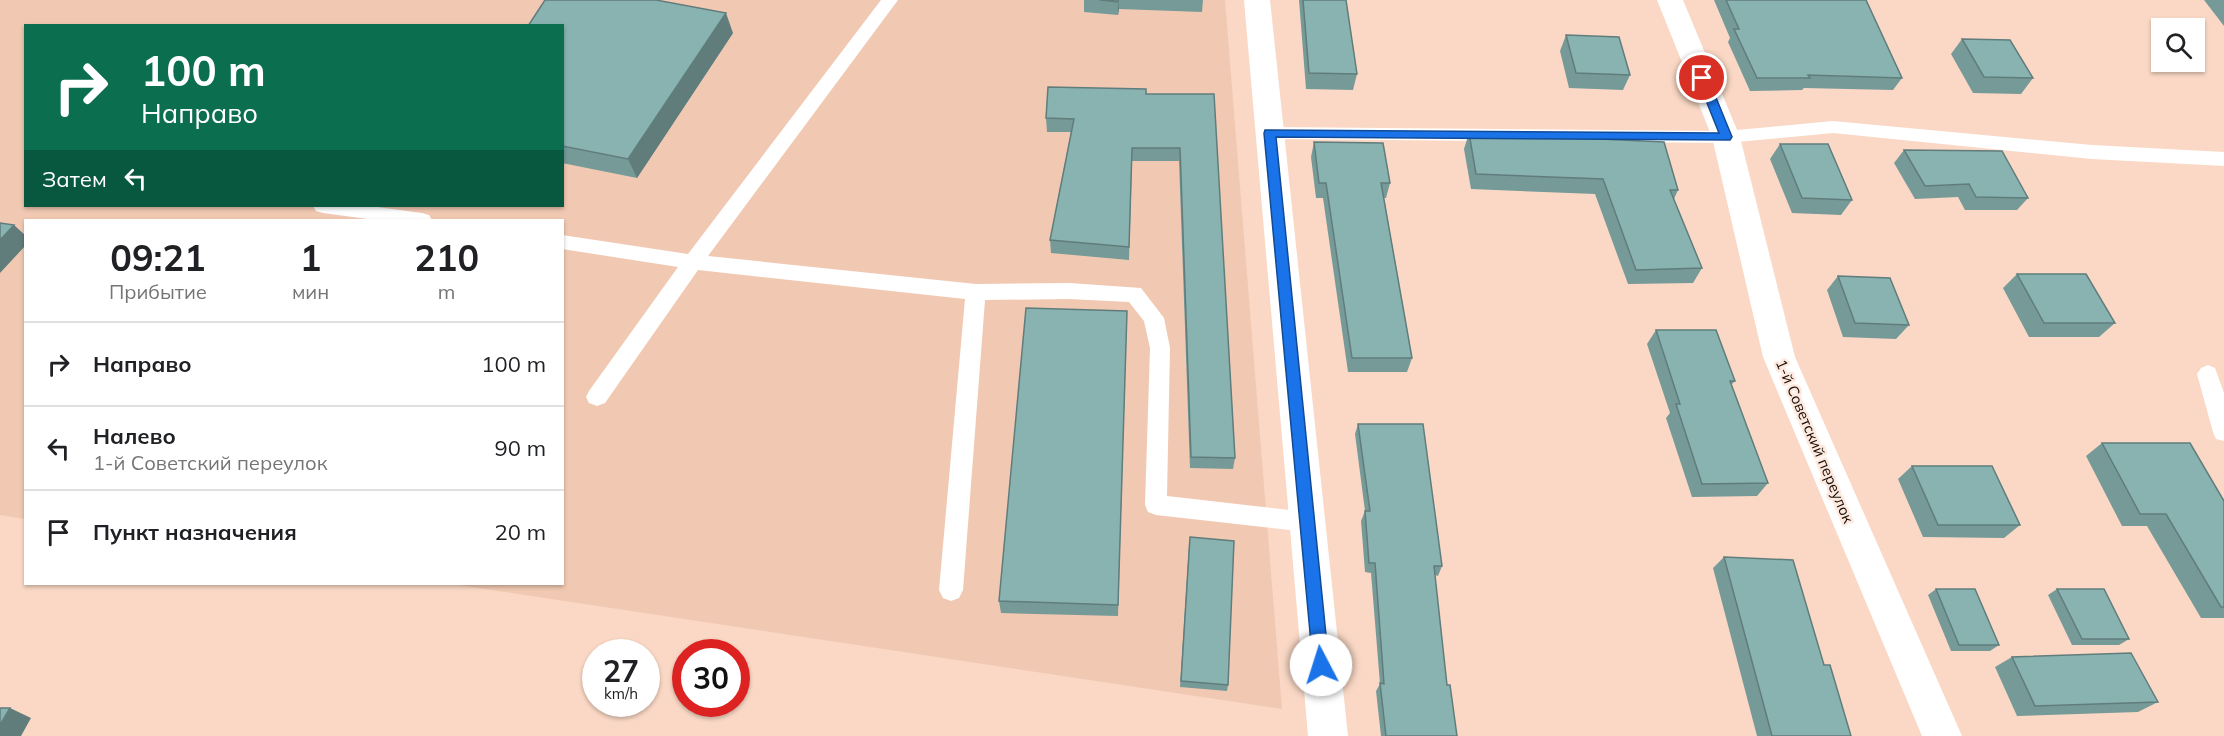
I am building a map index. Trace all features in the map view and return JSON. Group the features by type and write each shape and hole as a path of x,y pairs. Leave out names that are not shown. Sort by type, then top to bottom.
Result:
{"street":[{"path":"1257,0 1328,736"},
{"name":"1-й Советский переулок","path":"1670,0 1726,137 1779,357 1942,736"}],"lane":[{"path":"597,397 693,262 890,0"},
{"path":"1269,133 1726,137 1833,127 2092,152 2224,159"},
{"path":"330,207 415,219"},
{"path":"564,242 693,262 976,292 1069,291 1134,294 1154,318 1160,348 1156,505 1307,522"},
{"path":"951,590 976,292"},
{"path":"2208,374 2224,432"}],"shaded area":[{"path":"0,0 1225,0 1282,709 458,585 564,585 564,219 24,219 24,519 0,515"}],"building":[{"path":"545,0 656,0 726,13 628,159 564,146 564,24 529,24"},
{"path":"1303,0 1346,0 1357,74 1309,73"},
{"path":"1726,0 1866,0 1902,78 1808,75 1810,78 1757,78 1734,29 1739,29"},
{"path":"1566,35 1619,37 1630,75 1576,73"},
{"path":"1962,39 2010,40 2033,78 1984,77"},
{"path":"1048,87 1146,89 1146,94 1214,94 1235,458 1191,457 1180,148 1132,148 1129,247 1050,240 1074,119 1046,118"},
{"path":"1469,133 1664,142 1678,190 1670,190 1702,268 1636,270 1603,179 1476,174"},
{"path":"1314,142 1383,143 1390,183 1381,183 1412,358 1352,358 1326,183 1319,183"},
{"path":"1780,144 1828,144 1852,200 1802,198"},
{"path":"1904,150 2002,151 2028,198 1976,197 1969,184 1925,186"},
{"path":"0,223 14,225 0,240"},
{"path":"2017,274 2086,274 2115,323 2044,323"},
{"path":"1838,276 1890,278 1909,325 1855,323"},
{"path":"1026,308 1127,311 1118,605 999,601"},
{"path":"1656,330 1716,330 1735,381 1730,381 1768,483 1702,484 1676,404 1680,404"},
{"path":"1358,424 1423,424 1442,566 1434,566 1447,685 1450,685 1457,736 1386,736 1380,683 1384,684 1375,563 1369,563 1365,511 1370,511"},
{"path":"2102,443 2190,443 2224,501 2224,607 2221,607 2166,514 2140,514"},
{"path":"1912,466 1992,466 2020,525 1938,525"},
{"path":"1190,537 1234,541 1228,685 1181,681"},
{"path":"1724,557 1793,560 1824,665 1830,665 1851,736 1772,736"},
{"path":"1936,589 1975,589 1999,645 1959,645"},
{"path":"2057,589 2104,589 2129,639 2082,639"},
{"path":"2131,653 2158,702 2035,706 2012,657"},
{"path":"0,708 10,708 0,725"}],"route":[{"path":"1321,665 1269,133 1726,137 1702,78"}]}
